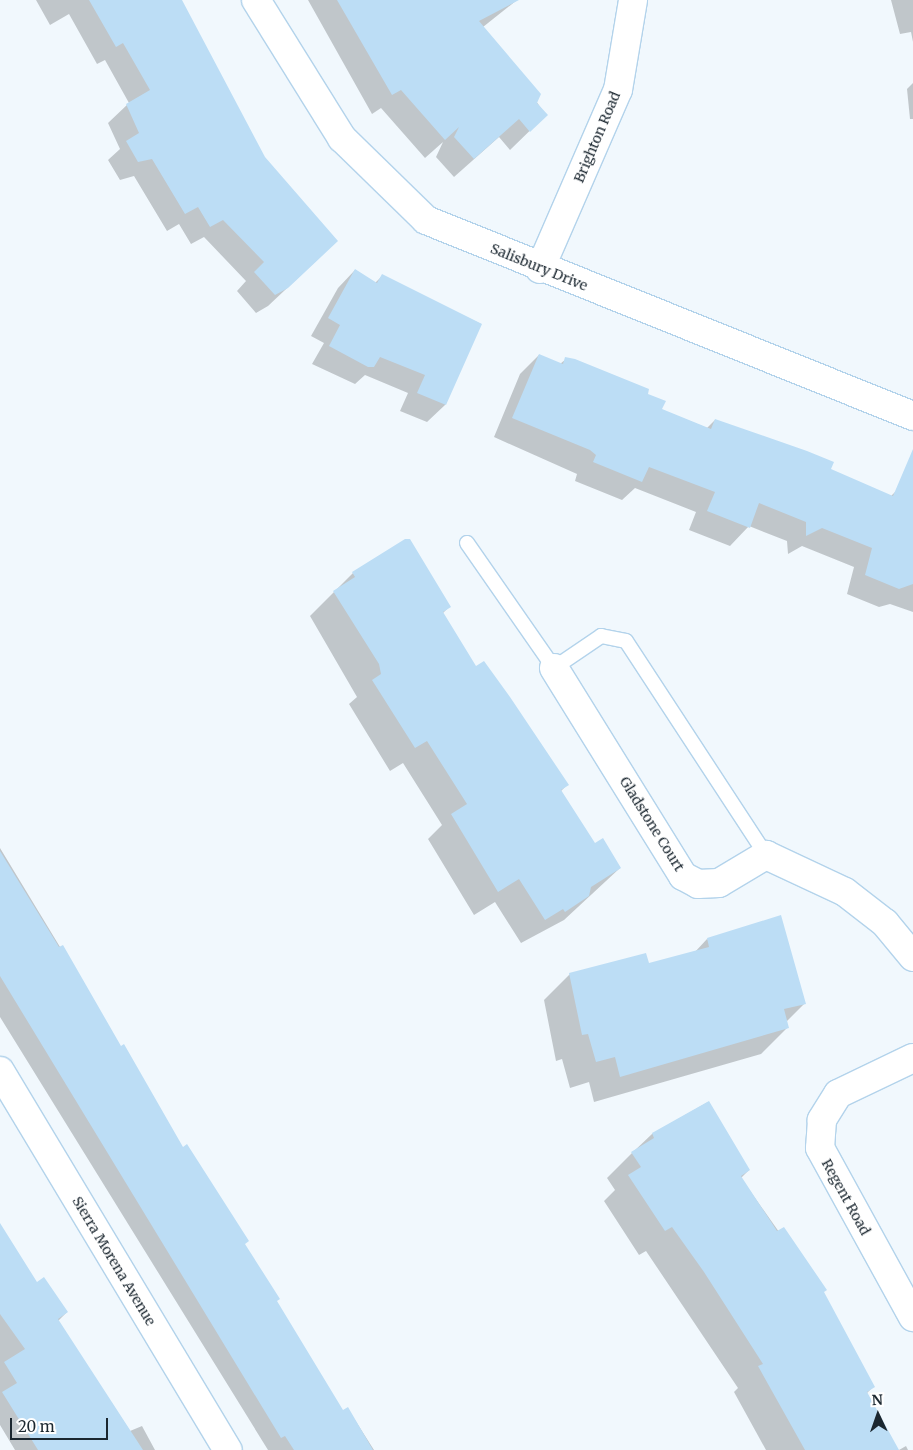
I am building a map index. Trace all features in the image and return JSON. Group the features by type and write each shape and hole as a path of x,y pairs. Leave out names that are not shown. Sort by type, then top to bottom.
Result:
{"street":[{"name":"Salisbury Drive","path":"256,0 342,138 426,220 540,268 913,416"},
{"name":"Brighton Road","path":"540,268 618,90 633,0"},
{"name":"Gladstone Court","path":"554,668 684,876 698,884 719,883 766,855"},
{"path":"766,855 845,892 885,924 913,957"},
{"name":"Regent Road","path":"913,1058 838,1094 822,1120 820,1148 913,1317"},
{"name":"Sierra Morena Avenue","path":"0,1071 228,1450"}],"lane":[{"path":"467,543 554,668 601,636 626,641 766,855"}],"building":[{"path":"89,0 182,0 265,157 338,241 288,288 275,295 254,272 264,262 223,220 210,227 198,207 185,214 152,159 138,162 126,141 139,133 126,104 150,90 123,43 116,47"},
{"path":"337,0 519,0 479,21 541,94 537,103 548,115 530,132 519,119 474,159 454,137 459,127 445,140 401,90 392,95"},
{"path":"355,269 377,283 382,274 482,324 446,405 417,393 425,375 380,357 374,367 368,367 329,346 340,325 328,318"},
{"path":"539,354 563,364 565,357 575,359 649,389 648,394 666,401 662,409 711,429 715,419 807,451 834,462 831,469 893,496 913,449 913,584 899,589 865,575 872,548 822,528 806,536 806,522 759,503 750,528 707,511 715,492 649,467 642,482 593,462 596,455 590,450 512,418"},
{"path":"405,539 410,539 451,607 443,612 476,666 484,661 510,697 569,785 561,790 595,843 603,838 621,868 591,887 589,896 565,912 563,909 545,920 519,879 498,892 451,814 467,804 427,741 415,748 372,680 381,674 379,664 333,591 355,577 352,572"},
{"path":"0,851 59,947 63,945 121,1046 124,1044 183,1147 187,1144 249,1241 245,1244 280,1299 277,1301 343,1410 348,1407 373,1450 294,1450 285,1436 281,1438 0,976"},
{"path":"781,915 806,1004 784,1009 789,1028 620,1077 615,1057 596,1062 588,1034 582,1035 569,973 646,953 649,963 709,947 707,938"},
{"path":"709,1101 750,1170 741,1176 777,1231 784,1227 827,1290 824,1292 875,1387 867,1392 899,1450 805,1450 758,1366 763,1364 704,1272 672,1227 665,1231 628,1175 641,1167 631,1152 654,1138 652,1133"},
{"path":"0,1223 37,1282 44,1277 68,1312 58,1319 143,1450 38,1450 2,1392 17,1383 4,1362 25,1349 0,1314"}]}
